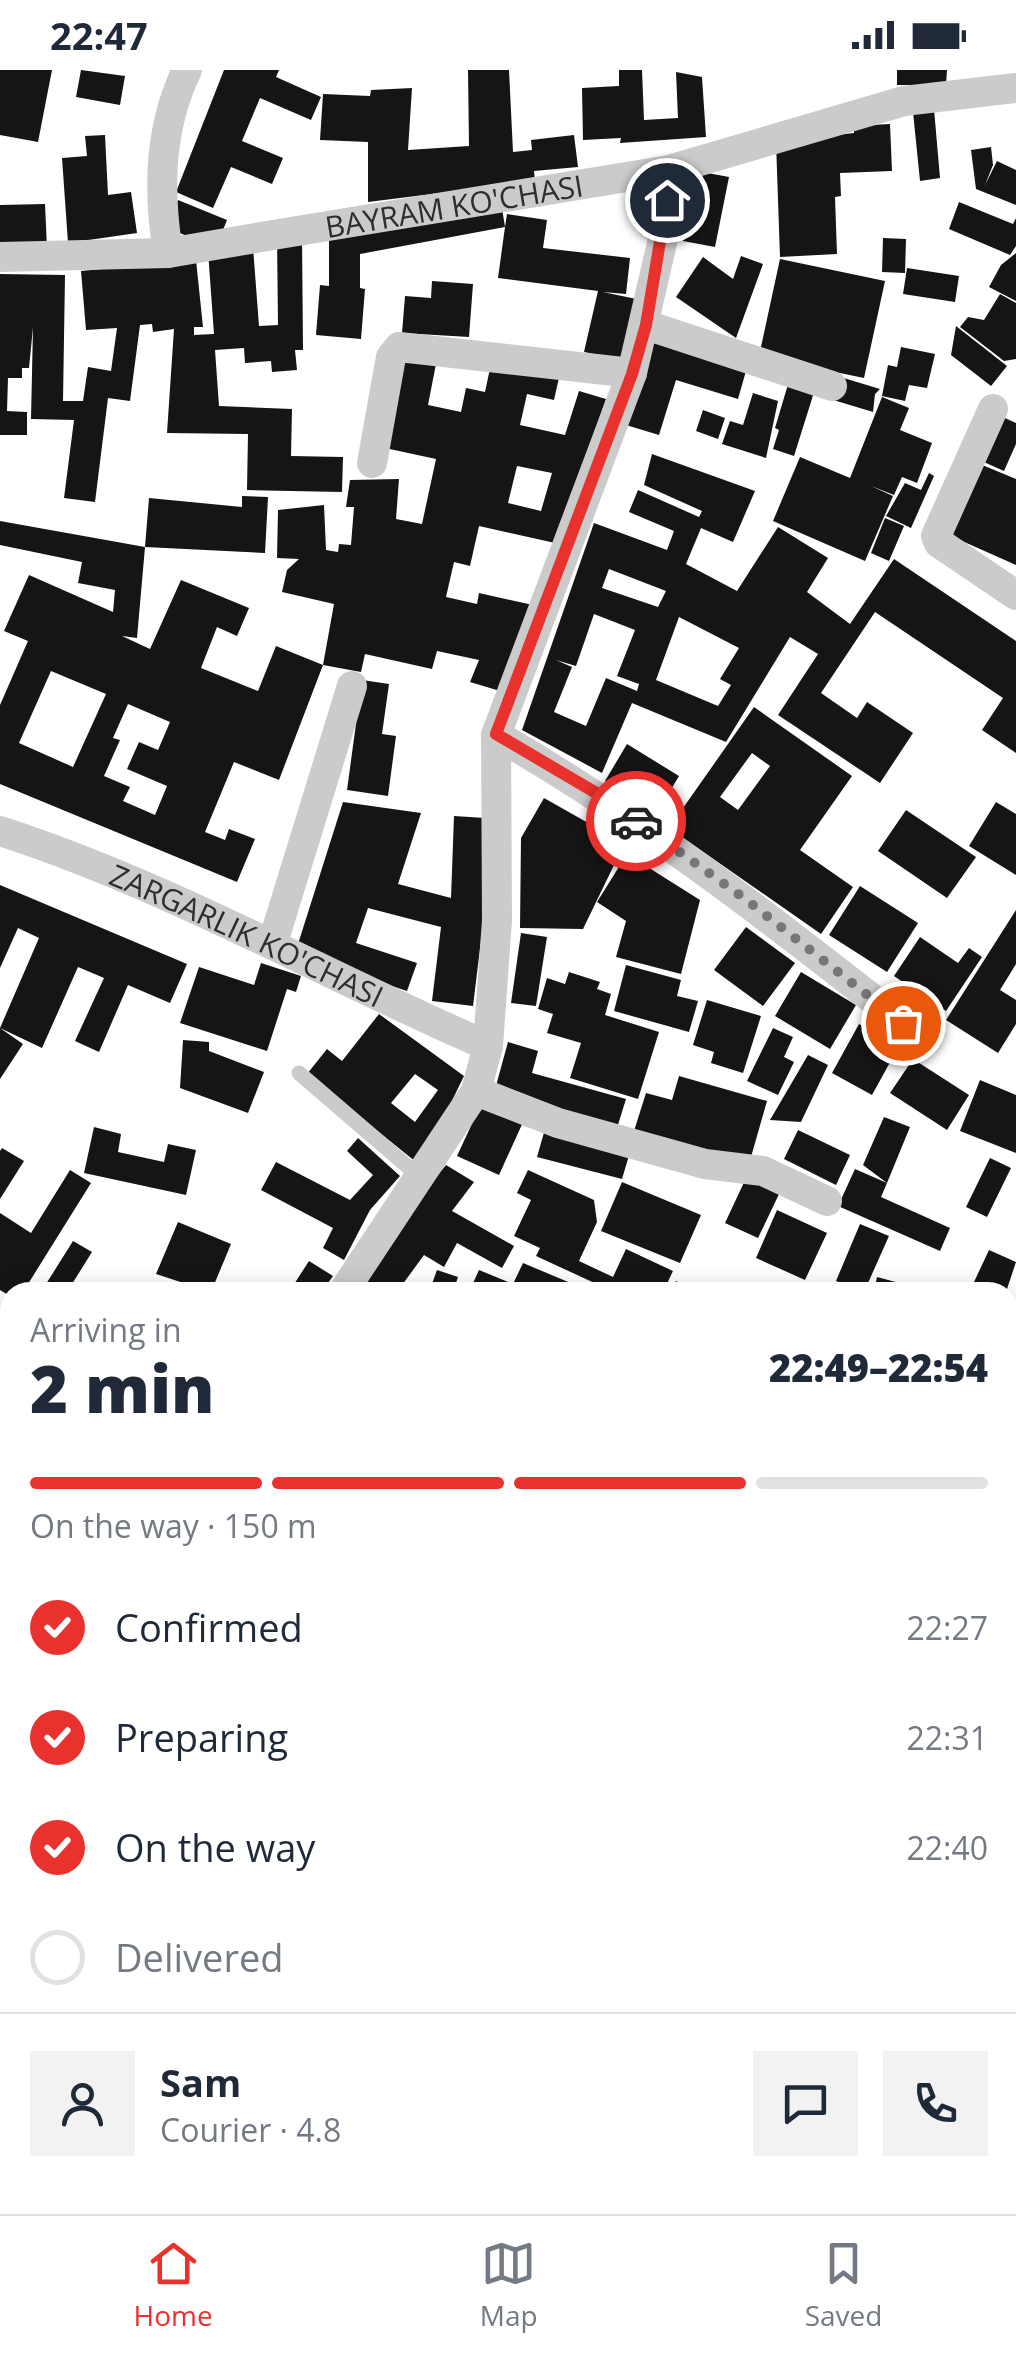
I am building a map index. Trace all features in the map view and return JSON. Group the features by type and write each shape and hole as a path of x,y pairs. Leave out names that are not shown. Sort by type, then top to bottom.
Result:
{"street":[{"path":"168,253 160,199 164,150 174,98 187,70"},
{"name":"BAYRAM KO'CHASI","path":"0,257 168,253 669,170 904,102 1016,88"},
{"path":"349,1282 476,1091 488,1046 498,920 496,734 632,374 646,325 664,230 669,170"},
{"path":"646,325 832,386"},
{"path":"372,463 390,357 399,347 632,374"},
{"path":"993,409 936,536 939,543 1016,595"},
{"path":"272,942 352,686"},
{"path":"496,734 598,794 744,898 903,1023"},
{"name":"ZARGARLIK KO'CHASI","path":"0,832 79,857 272,942 414,1014 488,1046"},
{"path":"476,1091 558,1123 687,1158 763,1171 827,1201"}],"lane":[{"path":"299,1073 421,1178"}],"building":[{"path":"0,70 52,70 38,142 0,135"},
{"path":"81,70 125,76 120,105 76,97"},
{"path":"224,70 279,70 276,77 321,97 311,120 260,98 242,141 283,158 272,184 231,167 213,208 176,192"},
{"path":"468,70 509,70 513,152 532,150 531,140 574,135 578,167 534,171 535,181 368,202 368,142 320,140 323,94 370,96 371,90 412,88 408,150 469,146"},
{"path":"619,70 642,70 644,120 678,118 676,72 702,77 706,137 620,143 621,138 583,140 582,88 619,86"},
{"path":"897,70 947,70 946,85 897,85"},
{"path":"934,109 940,178 920,181 913,112"},
{"path":"890,124 892,171 840,173 841,196 835,197 837,254 780,257 776,142 854,133 854,126"},
{"path":"105,135 108,195 131,192 137,233 68,243 62,158 87,156 85,136"},
{"path":"991,147 993,165 985,185 997,161 1016,170 1016,205 976,189 971,150"},
{"path":"697,171 729,177 715,247 683,241"},
{"path":"178,200 227,220 223,230 190,237 166,228"},
{"path":"501,202 505,227 360,254 360,288 365,289 361,339 316,335 320,285 329,286 329,228"},
{"path":"959,202 1013,224 1016,218 1016,246 1010,255 949,229"},
{"path":"45,204 47,248 0,250 0,205"},
{"path":"507,214 547,220 543,248 630,258 626,294 603,292 641,300 628,361 584,352 598,291 498,278"},
{"path":"277,236 302,236 303,350 295,350 297,370 272,372 271,361 245,363 244,348 215,350 219,406 292,409 291,456 343,457 342,492 247,490 248,434 167,433 174,329 153,332 152,324 140,325 130,401 108,398 95,502 64,498 74,420 31,419 33,327 29,368 22,368 22,378 8,378 7,411 27,412 27,435 0,435 0,274 65,275 63,401 83,401 88,367 111,371 117,328 86,330 81,271 196,260 203,327 194,327 194,335 214,334 208,251 253,247 259,326 278,325"},
{"path":"883,238 906,239 905,273 882,272"},
{"path":"1016,253 1016,301 989,287 1001,265"},
{"path":"741,256 763,264 736,338 676,297 703,257 733,279"},
{"path":"780,259 885,281 864,378 759,356"},
{"path":"907,268 959,276 955,302 903,294"},
{"path":"432,281 473,284 469,337 402,333 405,296 431,298"},
{"path":"1000,294 1016,303 1016,359 1004,361 960,327 968,317 984,320"},
{"path":"956,326 1007,366 991,386 951,355"},
{"path":"651,342 746,371 738,399 676,380 659,435 626,425"},
{"path":"901,347 935,354 927,388 909,385 905,401 882,396 888,365 897,367"},
{"path":"399,356 436,364 428,405 461,412 466,388 485,392 492,359 560,373 554,400 527,394 520,425 565,435 579,391 606,399 555,543 479,526 470,566 454,562 446,597 477,604 479,593 533,605 500,691 470,682 479,660 437,651 432,669 365,654 361,672 323,665 334,604 282,592 287,570 299,559 277,558 278,510 324,505 326,550 338,552 339,544 351,545 354,507 346,507 350,480 399,479 396,519 422,524 436,459 385,448","holes":["517,466 552,473 541,511 508,503"]},
{"path":"837,376 880,389 875,394 873,412 830,399"},
{"path":"789,381 815,389 794,456 773,449"},
{"path":"753,393 778,401 766,458 722,444 730,421 743,425"},
{"path":"882,397 909,408 900,430 932,443 917,483 902,477 894,495 871,486 893,496 865,561 773,521 800,457 850,478"},
{"path":"703,410 725,418 718,439 696,431"},
{"path":"998,415 1016,423 1016,444 1004,471 977,459"},
{"path":"652,454 755,491 733,542 701,528 686,564 737,591 778,527 828,558 807,592 850,624 894,559 1016,641 1016,753 982,730 1003,698 875,612 821,693 857,718 867,702 913,733 880,783 778,715 818,654 790,637 726,742 632,703 602,773 522,730 594,523 667,550 674,531 629,512 638,490 699,517 702,511 644,485","holes":["609,569 666,591 658,607 602,588","594,614 635,630 617,676 639,684 637,691 606,678 586,726 554,712 572,667 556,660 576,666","679,617 739,648 720,679 731,685 718,706 656,680"]},
{"path":"975,462 1016,479 1016,565 944,533"},
{"path":"929,473 934,476 911,528 886,516 905,483 921,490"},
{"path":"242,496 268,497 265,553 145,547 149,498 242,507"},
{"path":"885,518 904,526 889,561 871,553"},
{"path":"0,521 145,547 137,638 122,636 150,649 181,580 249,608 237,636 217,627 201,668 258,691 276,646 323,665 279,780 234,762 205,832 225,840 229,829 255,839 237,882 0,784 0,705 28,641 4,631 29,575 113,612 115,590 78,583 82,562 0,545","holes":["51,671 106,694 73,767 19,743","128,704 170,722 158,750 139,742 127,769 167,786 155,815 123,801 130,787 104,776 120,740 113,738"]},
{"path":"362,680 389,684 382,734 396,736 388,796 347,790"},
{"path":"754,707 852,776 800,850 853,887 821,934 669,828","holes":["752,753 770,766 738,810 720,797"]},
{"path":"627,744 679,776 657,813 605,781"},
{"path":"544,798 590,824 599,814 631,830 583,929 520,928 521,838"},
{"path":"343,802 421,813 398,884 451,898 454,816 485,818 482,932 473,1006 432,1001 441,927 368,908 356,943 417,963 407,991 346,971 298,944"},
{"path":"996,802 1016,814 1016,875 969,846"},
{"path":"906,810 976,857 947,898 878,851"},
{"path":"627,854 700,900 681,974 616,957 626,921 597,902"},
{"path":"0,885 187,964 170,1003 128,985 99,1052 75,1041 104,978 78,967 42,1048 0,1028 39,938 18,928 0,968"},
{"path":"860,886 918,923 887,972 829,935"},
{"path":"1016,910 1016,964 1000,990 1016,1000 1016,1024 998,1053 946,1020"},
{"path":"746,927 795,963 763,1006 714,970"},
{"path":"521,933 547,937 536,1006 511,1003"},
{"path":"920,937 958,963 969,948 982,957 946,1011 894,976"},
{"path":"261,963 301,976 296,992 287,989 267,1051 180,1023 199,967 254,985"},
{"path":"626,965 681,980 677,996 698,1001 689,1032 614,1011"},
{"path":"569,972 600,982 597,989 611,994 605,1015 659,1032 638,1099 570,1078 581,1043 547,1033 553,1014 538,1009 547,978 565,984"},
{"path":"801,972 856,1005 830,1049 775,1016"},
{"path":"707,1000 761,1016 743,1073 711,1063 714,1052 693,1045"},
{"path":"379,1014 464,1076 432,1142 416,1162 307,1074 327,1049 342,1061","holes":["415,1074 438,1090 415,1122 391,1103"]},
{"path":"859,1024 899,1046 872,1095 832,1073"},
{"path":"0,1028 23,1044 0,1079"},
{"path":"773,1028 793,1037 784,1057 794,1062 778,1095 747,1081"},
{"path":"183,1040 209,1042 209,1051 264,1072 248,1113 180,1088"},
{"path":"508,1042 538,1051 532,1073 626,1099 617,1128 494,1093"},
{"path":"808,1055 828,1065 801,1122 770,1120"},
{"path":"913,1059 969,1095 947,1130 890,1093"},
{"path":"679,1076 767,1101 749,1164 634,1131 646,1093 672,1100"},
{"path":"980,1080 1016,1095 1016,1153 960,1131"},
{"path":"483,1100 524,1120 499,1175 457,1156"},
{"path":"884,1117 910,1127 887,1183 863,1165"},
{"path":"94,1127 121,1134 118,1152 164,1162 168,1144 196,1150 186,1195 84,1173"},
{"path":"545,1129 630,1152 622,1179 537,1157"},
{"path":"798,1130 850,1155 836,1185 784,1159"},
{"path":"358,1138 400,1176 370,1210 344,1260 323,1248 333,1228 261,1190 276,1162 350,1200 373,1175 347,1151"},
{"path":"2,1148 24,1161 0,1199 0,1151"},
{"path":"990,1158 1011,1168 987,1217 966,1207"},
{"path":"446,1165 474,1182 452,1211 514,1246 502,1268 457,1243 444,1267 424,1255 404,1282 359,1282 378,1249"},
{"path":"855,1169 887,1183 881,1197 950,1228 940,1251 838,1206"},
{"path":"70,1170 91,1183 29,1282 0,1282 0,1213 31,1233"},
{"path":"528,1170 594,1200 597,1222 579,1261 613,1277 626,1249 673,1271 668,1282 592,1282 536,1256 540,1248 514,1236 531,1200 517,1193"},
{"path":"747,1176 780,1192 758,1238 725,1223"},
{"path":"622,1182 701,1215 680,1263 601,1231"},
{"path":"777,1210 827,1233 805,1280 756,1258"},
{"path":"178,1222 231,1244 215,1282 180,1282 156,1274"},
{"path":"860,1224 889,1236 868,1282 836,1281"},
{"path":"73,1241 92,1252 73,1282 47,1282"},
{"path":"989,1250 1016,1262 1009,1282 974,1282"},
{"path":"309,1261 333,1276 329,1282 295,1282"},
{"path":"523,1263 568,1282 514,1282"},
{"path":"437,1270 458,1277 456,1282 433,1282"},
{"path":"479,1270 508,1282 474,1282"}],"way so far":[{"path":"636,821 744,898 903,1023"}],"route":[{"path":"636,821 496,734 632,374 646,325 667,200"}]}
